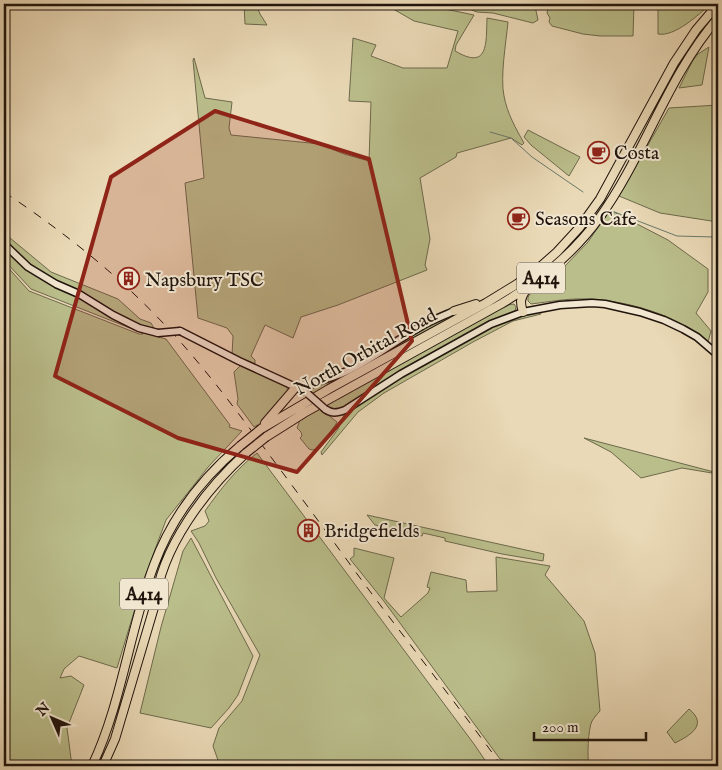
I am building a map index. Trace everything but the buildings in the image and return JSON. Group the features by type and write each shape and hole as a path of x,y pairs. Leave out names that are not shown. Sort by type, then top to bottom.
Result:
{"highway":[{"name":"North Orbital Road","path":"92,766 108,728 154,565 181,511 201,484 222,460 261,429 486,303 540,267 569,240 604,194 674,63 696,30 718,4"},
{"name":"North Orbital Road","path":"104,766 115,738 162,572 183,528 197,506 230,467 266,437 501,304 527,288 559,263 580,242 601,216 621,183 684,65 718,18"},
{"path":"522,309 522,295 527,288"},
{"path":"501,304 514,302 522,309"},
{"path":"454,311 486,303"},
{"path":"261,429 302,390"}],"main road":[{"path":"468,4 500,4"}],"street":[{"path":"4,244 28,267 139,328 158,333 184,332 239,361 302,390 325,408 335,413 345,410 401,374 473,333 522,309 586,302 640,312 664,320 690,333 718,354"},
{"path":"302,390 352,368 380,353 421,326 454,311"}],"highlighted area":[{"path":"215,111 369,159 412,341 297,472 178,438 55,376 111,177"}],"green space":[{"path":"244,4 256,4 267,25 245,24"},
{"path":"380,4 421,4 474,15 456,45 455,51 474,58 480,56 485,45 487,18 508,22 503,88 505,102 524,143 522,145 511,138 457,153 456,157 420,178 430,239 425,265 427,270 338,305 301,317 293,338 265,325 251,356 255,360 255,364 232,355 233,336 227,328 198,318 185,183 204,178 193,60 194,58 205,98 232,102 229,128 231,135 320,144 344,154 369,161 371,102 349,101 353,38 376,45 371,56 403,68 447,68 458,31 414,21 388,6"},
{"path":"532,4 535,6 538,20 533,23 469,9 494,8"},
{"path":"549,4 634,4 633,36 583,34 552,26 547,13"},
{"path":"658,4 711,4 679,29 665,34 658,34"},
{"path":"709,47 702,85 679,88 693,60 698,54"},
{"path":"718,105 718,222 660,213 619,196 669,108"},
{"path":"528,130 580,157 569,176 531,145 524,137"},
{"path":"610,210 668,240 708,269 708,292 696,313 711,331 708,342 682,324 636,306 588,299 531,304 528,301 528,297 532,292 564,267 588,242"},
{"path":"4,233 51,272 118,299 140,319 151,323 159,337 166,339 230,425 229,427 242,431 209,466 166,520 144,579 117,668 79,656 64,669 60,678 71,676 84,685 67,728 72,766 4,766 4,263 29,291 143,334 31,289 4,260"},
{"path":"514,304 516,307 515,311 490,321 342,409 334,409 326,405 507,305"},
{"path":"458,311 459,314 314,394 311,392 310,388 412,333"},
{"path":"540,312 541,314 513,321 384,393 358,412 322,455 321,452 338,429 344,415 398,378 505,321 518,316"},
{"path":"241,365 284,384 288,389 288,394 273,412 254,427 237,404 234,372"},
{"path":"319,408 337,422 318,449 312,450 300,438 302,436 297,428 298,420"},
{"path":"584,438 718,474 682,468 641,478 611,452"},
{"path":"257,453 489,766 189,766 219,763 213,746 219,728 242,701 260,655 191,531 205,526 209,521 205,511 235,473"},
{"path":"367,515 544,554 543,561 445,541 445,538 423,533 422,536 375,525"},
{"path":"191,538 253,656 238,695 211,728 140,713 161,627 183,551"},
{"path":"354,548 394,558 384,598 401,617 428,593 430,588 427,587 431,572 466,580 467,592 497,591 496,557 550,566 545,575 584,621 595,653 600,711 592,721 590,730 589,766 522,766 500,759 383,600 350,559 354,556"},
{"path":"689,709 695,715 697,725 691,733 675,743 667,732"}],"waterway":[{"path":"490,132 511,138 532,157 583,192"},
{"path":"612,211 677,236 718,238"}],"railway":[{"path":"4,192 67,237 127,287 191,354 241,417 502,766"}],"place":[{"name":"Costa","path":"598,152"},
{"name":"Seasons Cafe","path":"519,218"},
{"name":"Napsbury TSC","path":"129,279"},
{"name":"Bridgefields","path":"308,530"}]}
